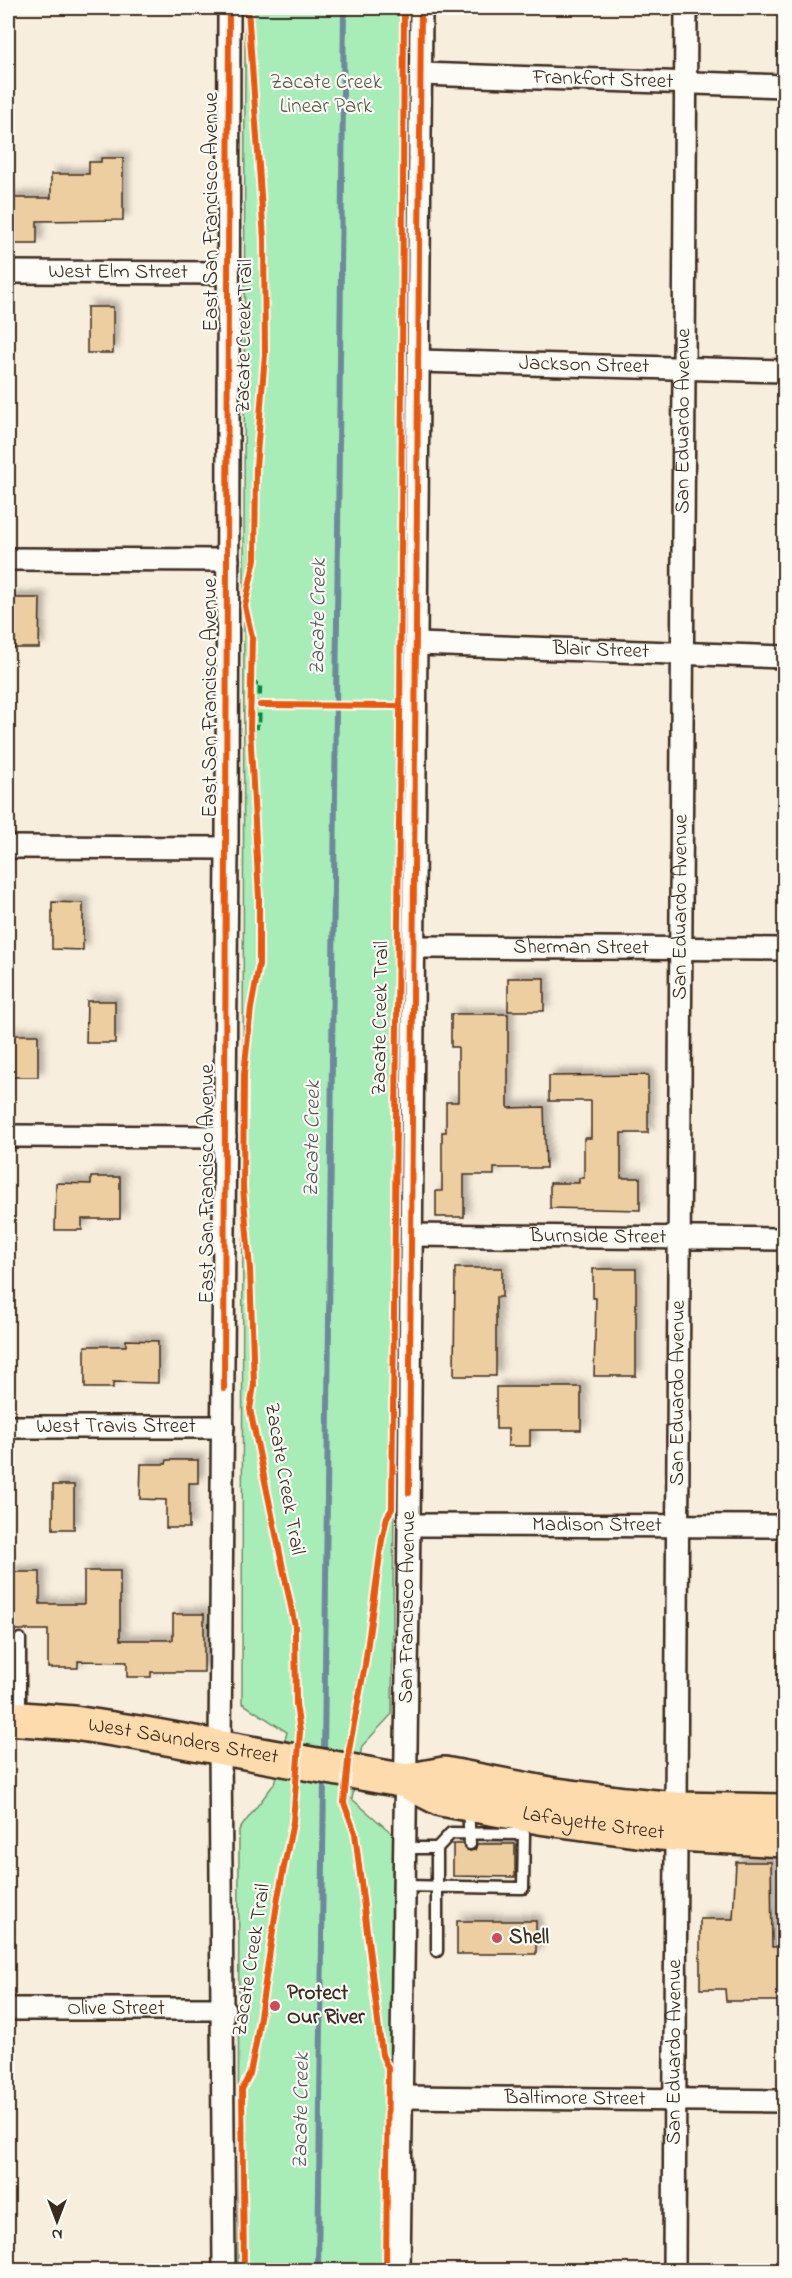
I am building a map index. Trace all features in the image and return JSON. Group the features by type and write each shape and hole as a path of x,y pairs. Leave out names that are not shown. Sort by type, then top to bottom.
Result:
{"main road":[{"name":"West Saunders Street","path":"14,1718 74,1723 357,1772"},
{"name":"Lafayette Street","path":"357,1772 406,1781 441,1798 470,1827 524,1824 613,1828 784,1811"},
{"name":"Lafayette Street","path":"406,1781 444,1774 676,1822 784,1840"}],"street":[{"name":"East San Francisco Avenue","path":"224,2271 224,2009 220,1748 227,848 229,8"},
{"name":"San Francisco Avenue","path":"399,2271 418,644 421,8"},
{"name":"San Eduardo Avenue","path":"674,2271 679,949 686,8"},
{"name":"Frankfort Street","path":"421,74 784,86"},
{"name":"West Elm Street","path":"8,272 228,273"},
{"name":"Jackson Street","path":"419,361 784,370"},
{"path":"8,559 228,560"},
{"name":"Blair Street","path":"418,644 681,651 784,657"},
{"path":"8,847 227,848"},
{"name":"Sherman Street","path":"415,947 784,949"},
{"path":"8,1136 225,1137"},
{"name":"Burnside Street","path":"412,1235 784,1239"},
{"name":"West Travis Street","path":"8,1427 223,1427"},
{"name":"Madison Street","path":"409,1525 784,1526"},
{"name":"Olive Street","path":"8,2009 224,2009"},
{"name":"Baltimore Street","path":"400,2097 784,2101"}],"lane":[{"path":"14,1718 20,1639"},
{"path":"404,1886 438,1887 472,1882 496,1882 523,1888 524,1824 495,1839 470,1827 451,1833 437,1848 438,1887 437,1951"},
{"path":"405,1848 437,1848"}],"green space":[{"name":"Zacate Creek Linear Park","path":"245,8 408,8 392,1714 362,1746 352,1799 394,1835 390,2270 238,2270 239,1830 274,1784 287,1732 242,1703"}],"building":[{"path":"101,158 123,158 123,220 37,221 37,244 8,244 8,198 51,198 51,174 89,174 89,162 101,162"},
{"path":"87,307 113,307 113,353 87,353"},
{"path":"8,598 40,598 39,648 8,648"},
{"path":"52,902 83,903 83,950 52,949"},
{"path":"508,978 544,978 544,1011 508,1011"},
{"path":"87,1001 115,1001 115,1043 86,1043"},
{"path":"451,1014 508,1014 508,1108 544,1107 546,1168 494,1168 494,1175 464,1175 464,1217 436,1217 436,1191 442,1191 442,1132 446,1132 446,1102 458,1102 458,1047 451,1047"},
{"path":"10,1035 38,1035 38,1077 9,1077"},
{"path":"648,1075 648,1133 621,1133 621,1178 640,1178 640,1210 550,1208 550,1183 579,1183 579,1178 584,1178 584,1138 591,1138 591,1101 549,1101 549,1076"},
{"path":"91,1177 120,1177 120,1219 82,1219 82,1230 55,1230 56,1183 91,1184"},
{"path":"455,1268 502,1268 502,1297 496,1297 496,1376 454,1376"},
{"path":"593,1269 636,1269 636,1376 594,1376 596,1298 593,1298"},
{"path":"126,1340 158,1341 158,1383 113,1382 113,1388 85,1388 85,1346 126,1346"},
{"path":"496,1387 581,1387 581,1430 530,1430 530,1446 508,1446 508,1429 496,1429"},
{"path":"167,1460 198,1460 198,1483 189,1483 189,1528 166,1528 166,1500 140,1499 141,1464 166,1464"},
{"path":"53,1485 74,1485 74,1529 53,1529"},
{"path":"84,1571 120,1571 120,1640 173,1640 173,1614 204,1614 204,1672 151,1672 151,1677 127,1677 127,1662 78,1661 78,1668 48,1668 48,1630 10,1630 10,1572 40,1572 40,1604 84,1604"},
{"name":"Shell","path":"453,1844 462,1844 470,1851 475,1850 477,1844 515,1844 515,1877 453,1876"},
{"path":"736,1862 771,1862 772,1947 784,1947 784,2001 726,2001 725,1989 700,1989 700,1919 733,1919"},
{"name":"Shell","path":"457,1921 536,1921 536,1954 457,1954"}],"waterway":[{"name":"Zacate Creek","path":"324,1757 344,8"},
{"name":"Zacate Creek","path":"318,2270 324,1776"}],"marked path":[{"path":"250,684 260,684 259,727 250,727"}],"cycle path":[{"name":"Zacate Creek Trail","path":"224,1389 229,8"},
{"name":"Zacate Creek Trail","path":"244,2270 242,2089 250,2074 256,2043 278,1897 293,1822 300,1731 296,1704 295,1626 250,1409 254,1385 250,1269 243,1188 244,1074 251,1008 259,965 259,898 250,727 252,637 245,606 255,559 256,467 265,354 264,239 248,8"},
{"name":"Zacate Creek Trail","path":"386,2270 388,2068 382,2055 355,1833 344,1803 349,1750 365,1665 382,1540 387,1517 392,1509 404,8"},
{"path":"409,1493 421,8"},
{"path":"260,705 396,706"}],"place":[{"name":"Shell","path":"497,1938"},
{"name":"Protect Our River","path":"275,2006"}]}
